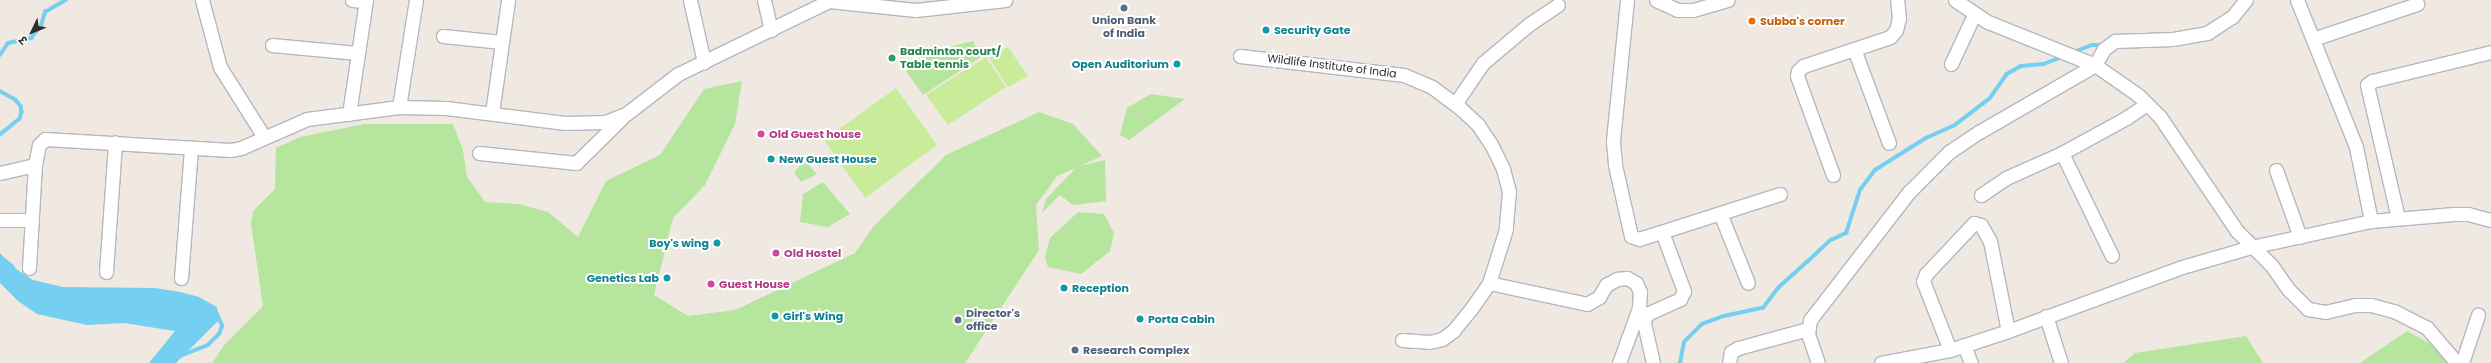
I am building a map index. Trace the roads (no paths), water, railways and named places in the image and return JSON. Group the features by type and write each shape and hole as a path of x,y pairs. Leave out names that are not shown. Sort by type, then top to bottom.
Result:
{"street":[{"path":"202,0 220,68 264,137"},
{"path":"349,114 366,1 352,0"},
{"path":"399,107 416,0"},
{"path":"492,113 508,0"},
{"path":"690,0 704,62"},
{"path":"764,0 771,30"},
{"path":"479,153 576,163 626,114 668,81 829,1 916,10 1005,0"},
{"path":"1627,0 1613,141 1615,165 1631,236 1639,239 1780,194"},
{"path":"1656,0 1677,10 1692,5 1728,0"},
{"path":"1833,175 1797,76 1798,71 1803,66 1890,37 1896,30 1899,18 1898,0"},
{"path":"1955,0 1974,15 1988,22 2064,50 2095,65 2147,104 2160,117 2237,231 2251,247 2272,266 2289,290 2308,309 2324,312 2354,305 2371,305 2394,311 2427,328 2457,363"},
{"path":"1818,363 1808,329 1810,320 1909,192 1936,164 1978,132 2095,65 2104,49 2115,41 2173,39 2207,33 2232,16 2246,0"},
{"path":"2297,0 2356,147 2371,221"},
{"path":"2313,39 2418,4"},
{"path":"1455,104 1483,63 1528,25 1558,5"},
{"path":"1951,64 1974,15"},
{"path":"443,36 502,42"},
{"path":"272,45 358,53"},
{"path":"1854,49 1889,143"},
{"path":"2398,218 2367,85 2372,81 2491,52"},
{"name":"Wildlife Institute of India","path":"1240,56 1404,75 1432,87 1455,104 1478,125 1491,144 1503,169 1509,191 1506,229 1489,283 1453,331 1442,339 1429,342 1402,340"},
{"path":"1981,195 2006,178 2062,153 2126,118 2147,104"},
{"path":"28,268 35,165 39,145 45,138 231,150 307,119 399,107 417,106 492,113 565,123 605,122 626,114"},
{"path":"106,272 115,142"},
{"path":"181,278 191,147"},
{"path":"2062,153 2112,256"},
{"path":"0,173 35,165"},
{"path":"2276,170 2300,237"},
{"path":"1720,213 1748,283"},
{"path":"1880,363 1950,350 2008,331 2182,267 2251,247 2371,221 2468,214 2491,220"},
{"path":"0,220 32,220"},
{"path":"1950,350 1923,281 1926,274 1974,223 1981,225 1990,241 2008,331"},
{"path":"1653,363 1644,323 1645,317 1649,313 1680,299 1684,291 1662,232"},
{"path":"1489,283 1513,290 1587,304 1599,298 1606,285 1617,280 1627,278 1636,283 1640,292 1639,308 1619,363"},
{"path":"2462,363 2478,315"},
{"path":"2046,316 2061,363"},
{"path":"1729,363 1734,350 1808,329"},
{"path":"1964,345 1971,363"}],"water":[{"path":"0,253 7,263 33,280 63,287 155,288 180,292 199,297 217,307 219,320 176,363 149,363 175,331 124,323 87,325 37,314 18,301 0,283"}],"waterway":[{"path":"0,55 8,43 31,38 41,26 45,12 66,0"},
{"path":"2074,52 2092,45 2104,45"},
{"path":"1680,363 1684,342 1702,324 1724,316 1763,308 1779,287 1831,240 1846,233 1860,190 1875,170 1926,138 1955,125 1990,98 2007,74 2021,66 2044,64 2064,56"},
{"path":"0,91 16,100 21,106 22,112 20,119 0,135"},
{"path":"0,256 13,267"},
{"path":"178,357 208,345 219,334 222,326 217,314"}],"place":[{"name":"Union Bank of India","path":"1124,8"},
{"name":"Subba's corner","path":"1752,21"},
{"name":"Security Gate","path":"1266,30"},
{"name":"Badminton court/ Table tennis","path":"892,58"},
{"name":"Open Auditorium","path":"1177,64"},
{"name":"Old Guest house","path":"761,134"},
{"name":"New Guest House","path":"771,159"},
{"name":"Boy's wing","path":"717,243"},
{"name":"Old Hostel","path":"776,253"},
{"name":"Genetics Lab","path":"667,278"},
{"name":"Guest House","path":"711,284"},
{"name":"Reception","path":"1064,288"},
{"name":"Girl's Wing","path":"775,316"},
{"name":"Porta Cabin","path":"1140,319"},
{"name":"Director's office","path":"958,320"},
{"name":"Research Complex","path":"1075,350"}]}
